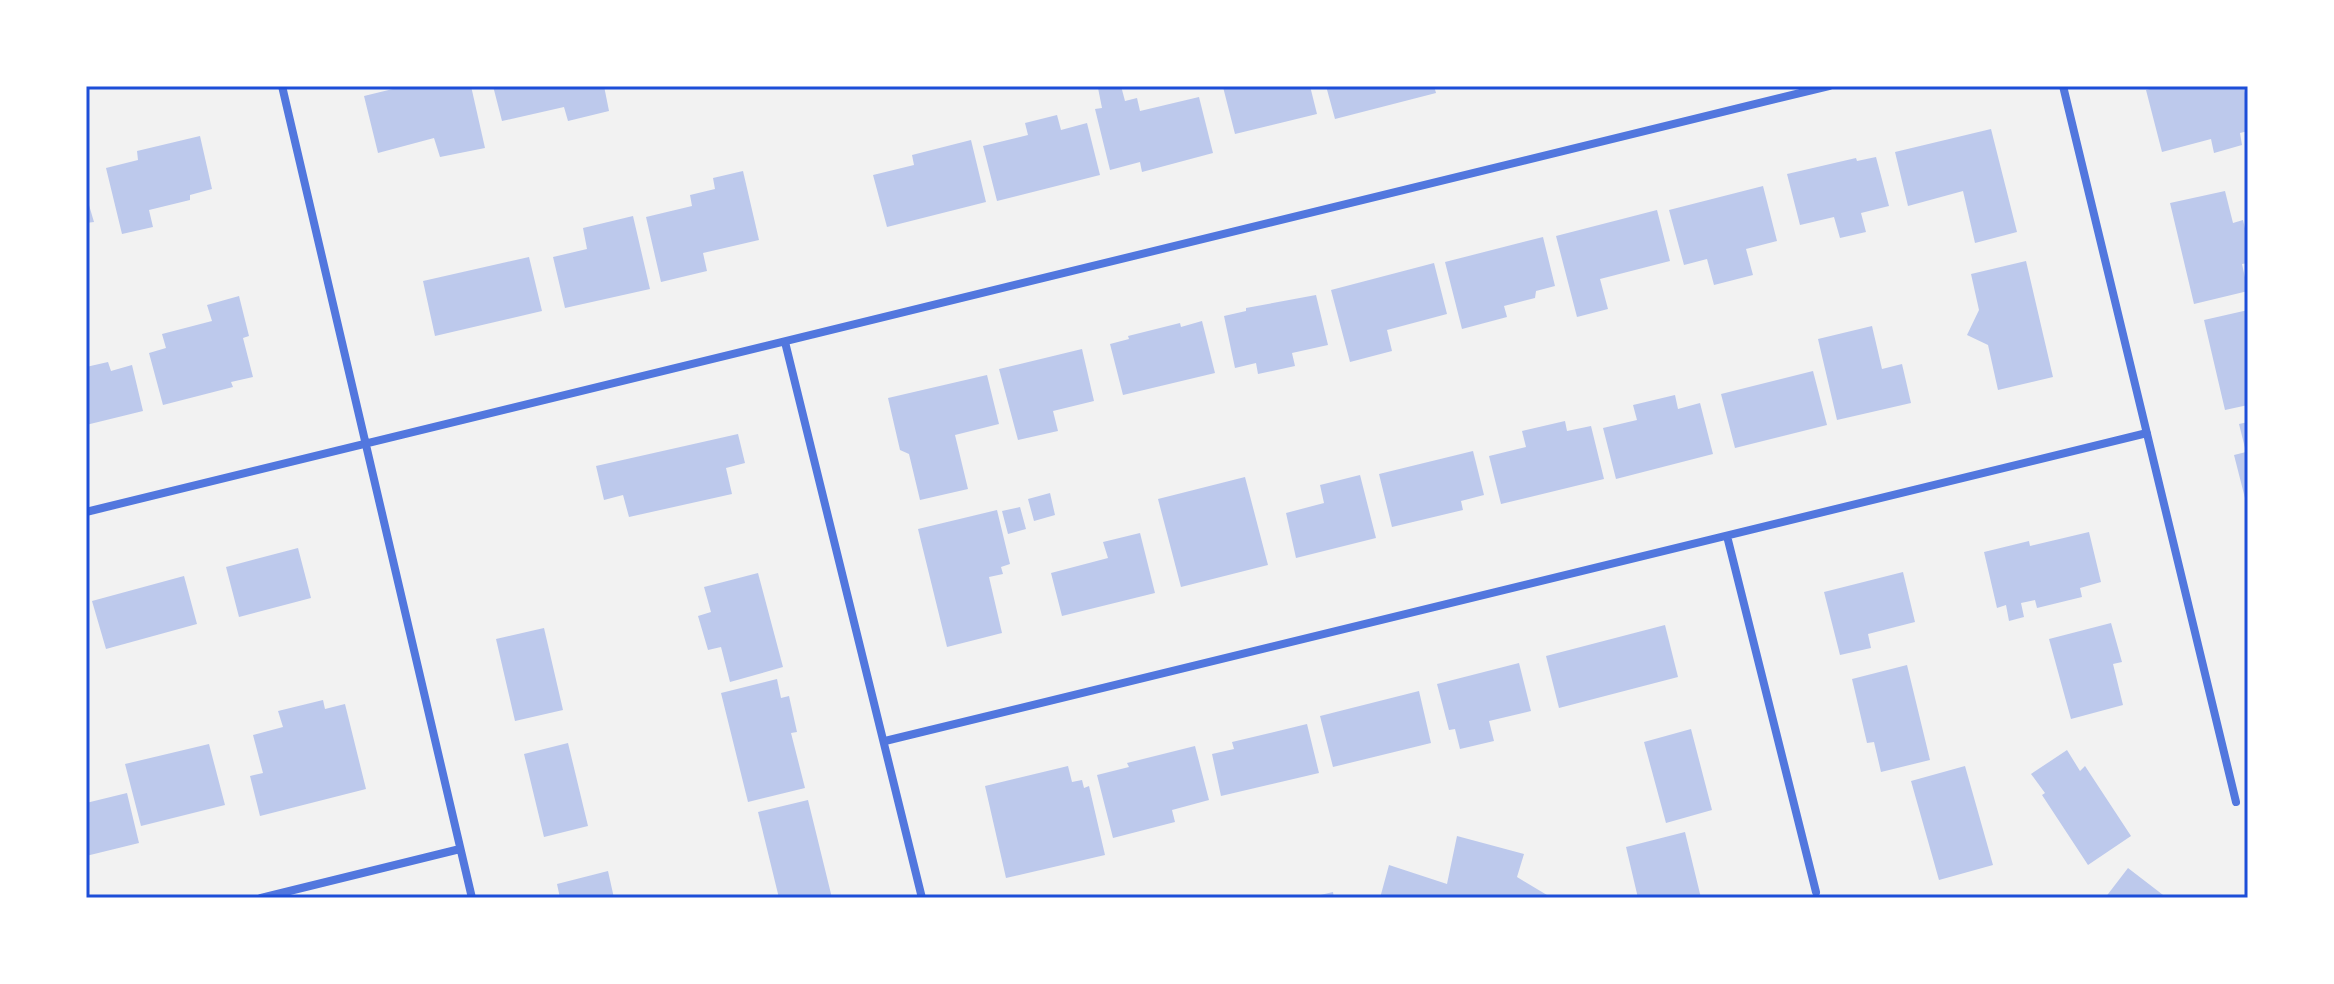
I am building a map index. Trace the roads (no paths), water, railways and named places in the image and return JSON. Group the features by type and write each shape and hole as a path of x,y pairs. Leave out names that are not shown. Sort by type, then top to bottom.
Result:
{"street":[{"path":"282,86 472,898"},
{"path":"86,512 1829,86"},
{"path":"2063,86 2236,802"},
{"path":"785,342 922,898"},
{"path":"885,741 2147,433"},
{"path":"1727,536 1816,892"},
{"path":"261,898 460,849"}]}
